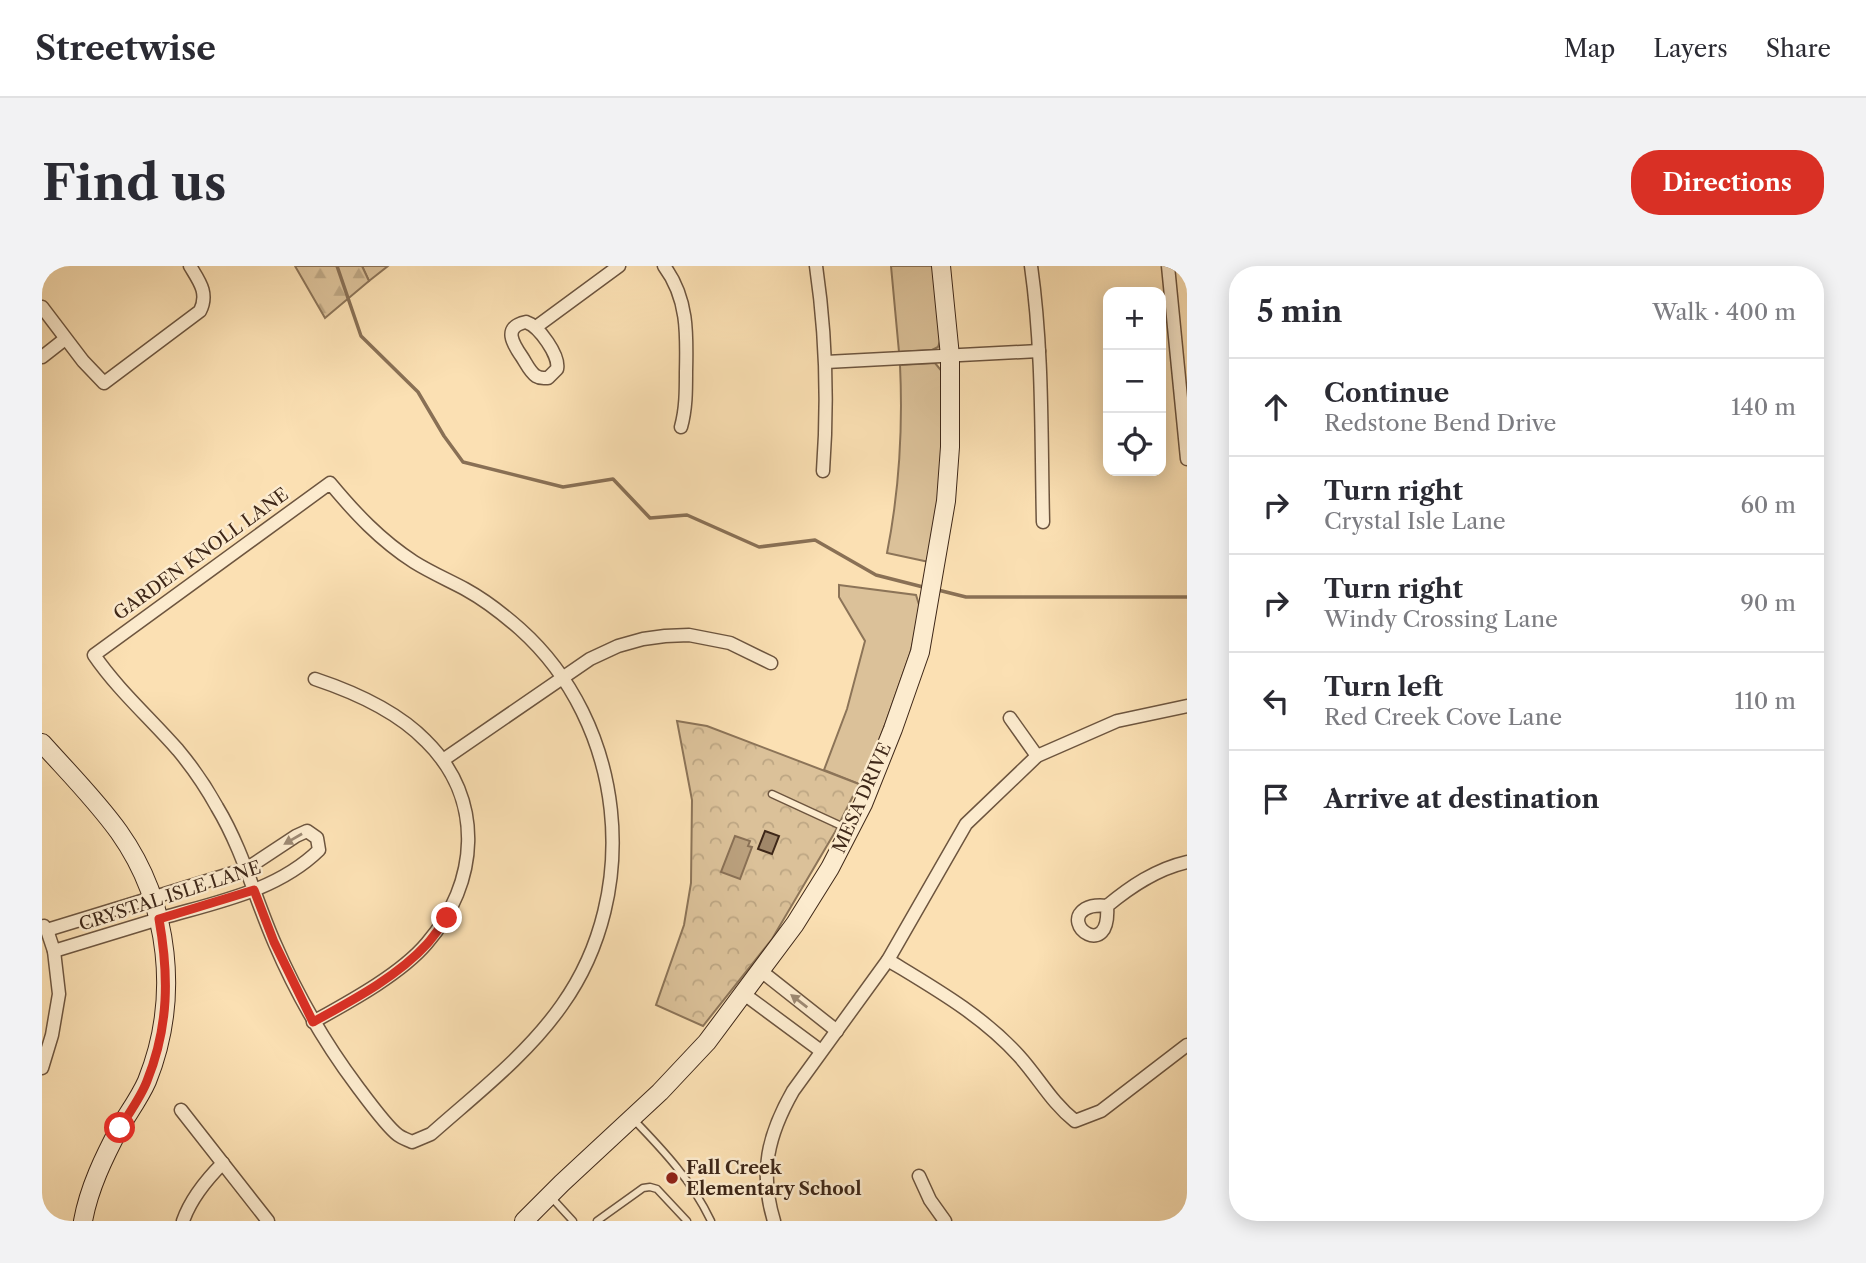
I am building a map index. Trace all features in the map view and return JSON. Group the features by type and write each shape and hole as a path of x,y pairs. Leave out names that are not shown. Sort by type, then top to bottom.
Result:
{"street":[{"path":"42,307 65,339 104,383 200,311 204,294 190,266"},
{"path":"536,327 619,266"},
{"path":"664,266 678,290 686,324 686,406 681,427"},
{"path":"816,266 826,362 823,471"},
{"name":"MESA DRIVE","path":"524,1221 660,1092 708,1042 795,924 830,868 863,804 920,652 946,501 950,447 950,356 941,266"},
{"path":"1031,266 1039,351 1043,522"},
{"path":"1168,266 1182,352 1187,459"},
{"path":"526,322 536,327 558,362 554,373 548,378 540,378 534,374 511,340 517,325 526,322"},
{"path":"42,357 65,339"},
{"path":"826,362 1039,351"},
{"name":"GARDEN KNOLL LANE","path":"246,869 218,808 200,779 178,751 109,678 94,655 330,482 354,513 382,540 415,563 493,607 522,630 562,679"},
{"path":"443,760 590,659 618,646 643,639 688,635 730,643 771,663"},
{"path":"313,1022 395,972 426,945 447,918 460,890 468,857 468,827 462,799 443,760 428,742 398,717 338,687 315,679"},
{"path":"246,869 274,942 313,1022 338,1060 397,1134 412,1142 430,1134 520,1055 544,1030 564,1003 594,946 611,885 614,853 612,821 603,764 592,733 562,679"},
{"path":"774,1221 766,1179 767,1155 781,1111 888,960 966,824 1037,756 1117,722 1187,706"},
{"path":"1010,718 1037,756"},
{"path":"42,743 119,832 135,859 153,898 159,919 167,978 159,1045 146,1083 99,1170 83,1221"},
{"name":"CRYSTAL ISLE LANE","path":"44,927 153,898 246,869 307,831 317,838 319,850 306,863 276,881 54,951"},
{"path":"1107,906 1130,887 1173,865 1187,862"},
{"path":"42,1068 52,1035 59,994 54,951 44,927"},
{"path":"888,960 954,1001 990,1028 1019,1056 1060,1109 1075,1121 1101,1111 1187,1045"},
{"path":"761,971 837,1031"},
{"path":"744,994 821,1051"},
{"path":"181,1110 268,1221"},
{"path":"183,1221 197,1194 223,1163"},
{"path":"919,1176 930,1200 945,1221"}],"lane":[{"path":"772,794 850,830"},
{"path":"633,1118 685,1176 711,1221"},
{"path":"597,1221 643,1188 650,1187 657,1189 687,1221"},
{"path":"550,1195 573,1221"}],"green space":[{"path":"295,266 362,266 369,281 325,318"},
{"path":"362,266 388,266 369,281"},
{"path":"891,266 934,266 941,338 938,347 932,350 899,352"},
{"path":"935,363 944,374 940,489 929,562 887,553 899,460 900,365"},
{"path":"839,585 916,595 921,611 910,654 880,739 859,784 824,770 847,709 865,641 839,597"},
{"path":"677,721 707,726 859,784 835,832 772,939 703,1026 656,1005 684,925 691,883 692,800"}],"shaded area":[{"path":"735,836 750,841 748,846 752,847 740,879 721,872"}],"building":[{"path":"765,831 779,836 772,854 758,849"}],"waterway":[{"path":"337,266 361,336 418,392 463,462 563,487 613,479 650,518 687,515 759,547 815,540 876,575 927,588"},
{"path":"938,590 966,597 1187,597"}],"place":[{"name":"Fall Creek Elementary School","path":"672,1178"}],"route":[{"path":"120,1128 146,1083 159,1045 167,978 159,919 254,890 274,942 313,1022 395,972 426,945 447,918"}]}
